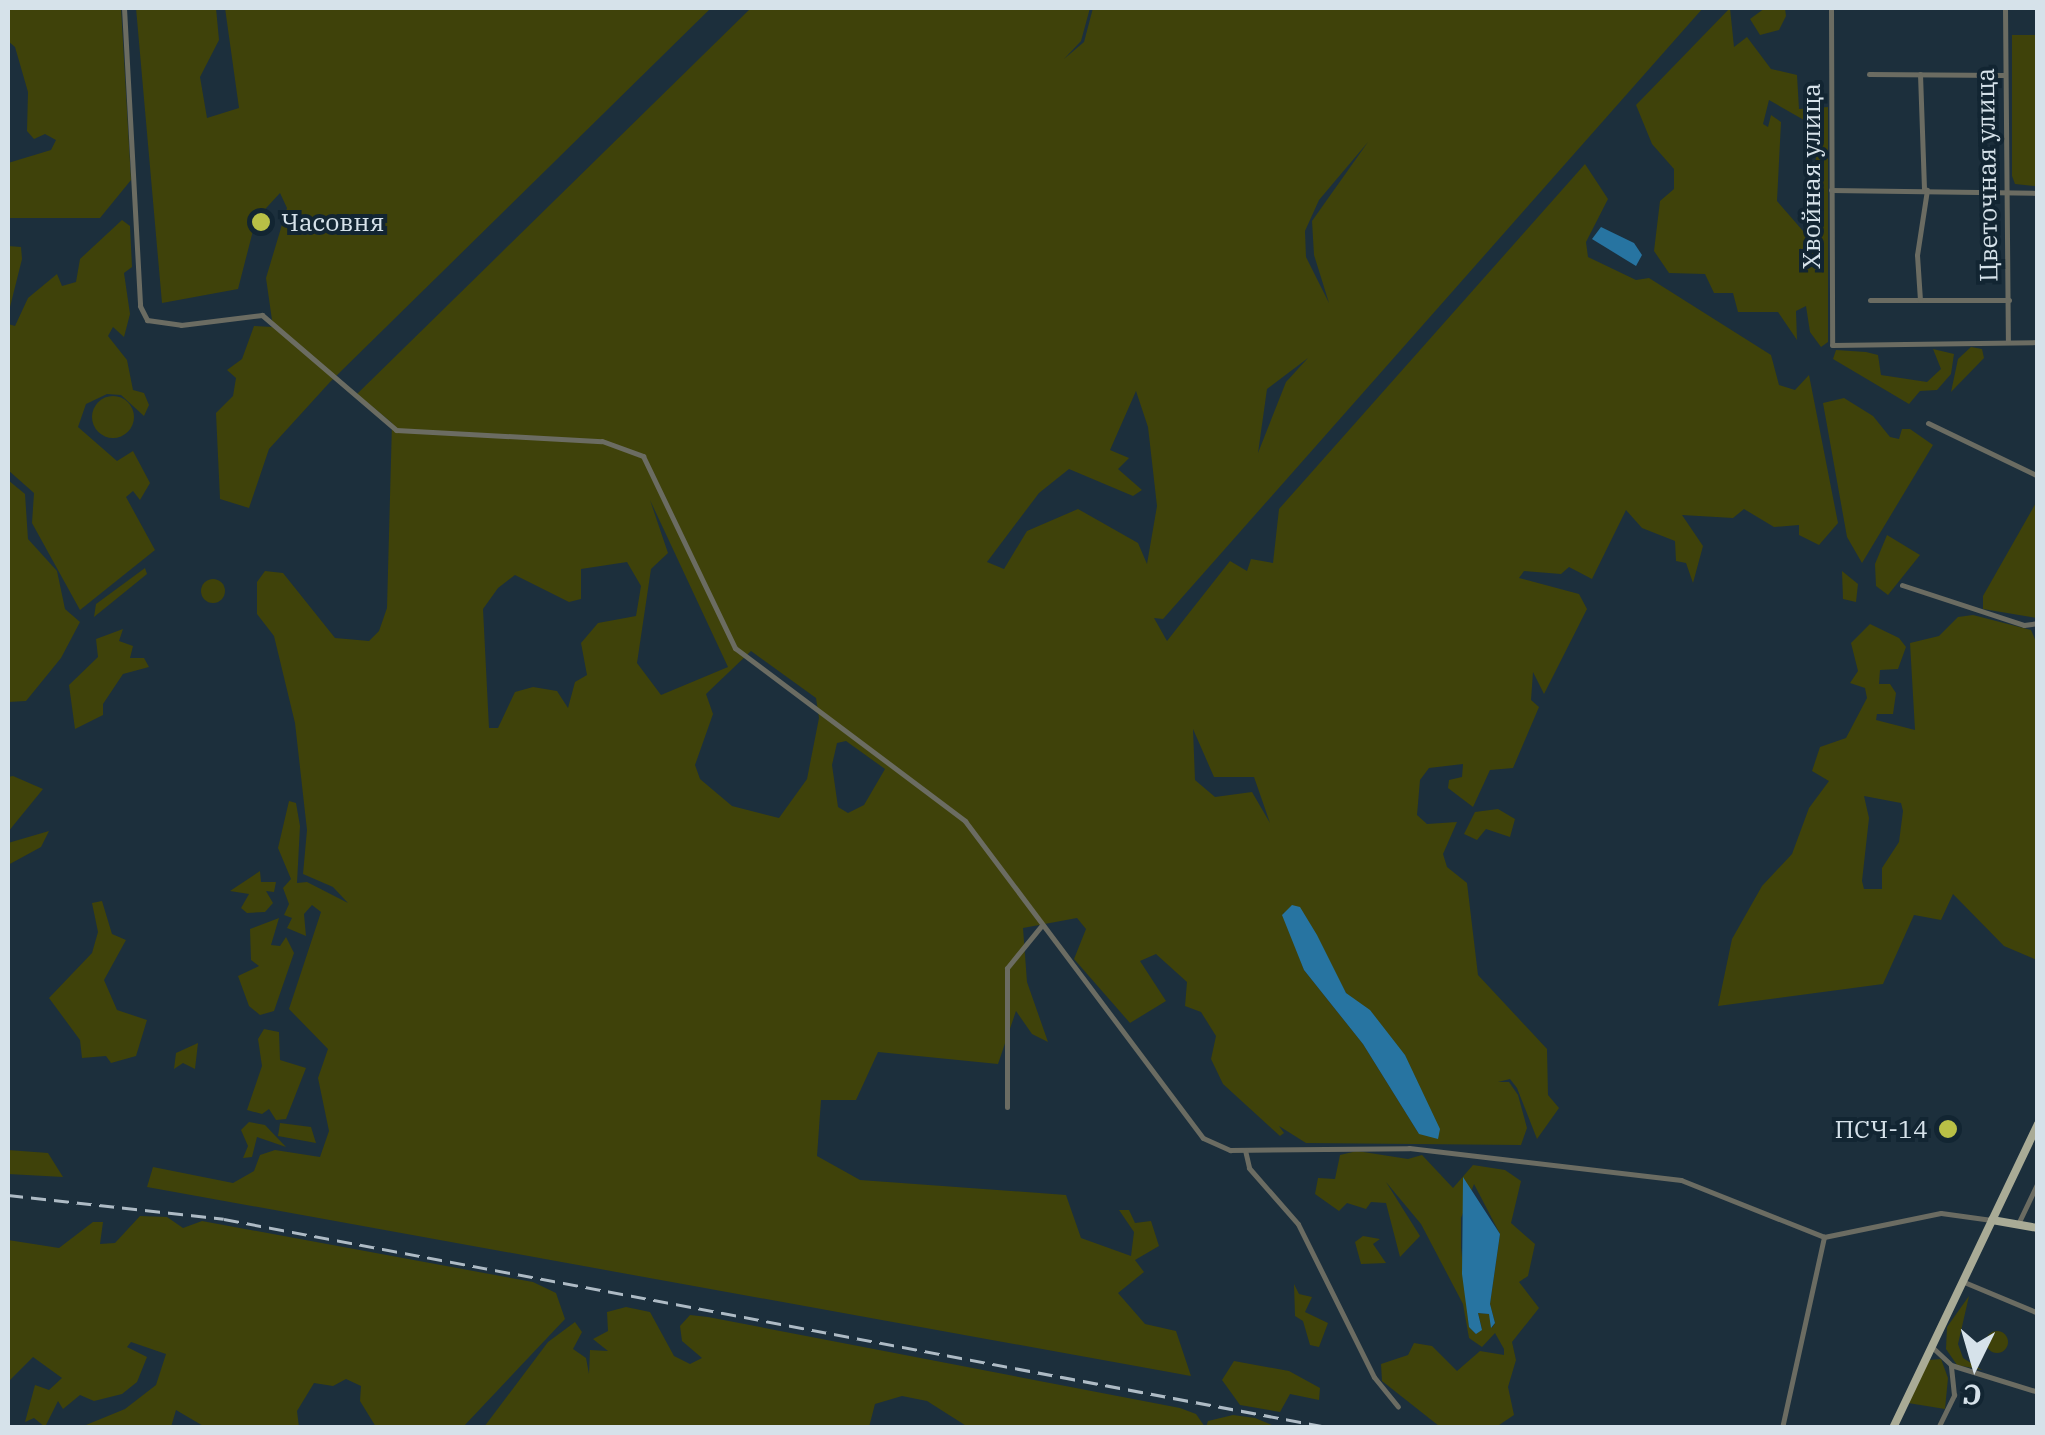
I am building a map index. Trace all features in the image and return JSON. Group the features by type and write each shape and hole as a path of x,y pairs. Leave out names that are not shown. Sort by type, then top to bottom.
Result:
{"main road":[{"path":"1893,1428 2038,1124"},
{"path":"1992,1220 2038,1228"}],"street":[{"path":"124,8 140,306 147,320 181,325 262,315 396,430 602,440 643,456 735,648 946,802 1203,1138 1245,1150 1408,1148 1681,1180 1824,1237 1941,1213 1992,1220"},
{"name":"Хвойная улица","path":"1831,8 1832,345 2008,342"},
{"name":"Цветочная улица","path":"2006,8 2008,342"},
{"path":"1870,74 2004,75"},
{"path":"1920,74 1926,189 1917,256 1920,300"},
{"path":"1830,190 2037,193"},
{"path":"1870,300 2009,300"},
{"path":"2008,342 2038,342"},
{"path":"1928,423 2038,476"},
{"path":"1902,585 2024,625 2038,623"},
{"path":"1007,1107 1006,968 1042,926"},
{"path":"1245,1150 1255,1177 1298,1224 1374,1377 1398,1408"},
{"path":"2018,1224 2038,1182"},
{"path":"1782,1428 1824,1237"},
{"path":"1962,1281 2038,1313"},
{"path":"1930,1344 1950,1365 2038,1392"},
{"path":"1938,1428 1954,1395 1950,1365"}],"shaded area":[{"path":"8,8 121,8 131,180 100,218 8,218 8,163 51,150 56,140 45,134 34,139 27,131 28,92 15,47 8,41"},
{"path":"136,8 216,8 219,40 200,77 207,118 239,108 225,8 711,8 330,382 269,449 249,508 220,499 216,413 233,396 236,378 227,370 242,359 254,326 273,327 266,278 287,208 280,193 256,219 238,289 162,303"},
{"path":"751,8 1090,8 1081,41 1064,59 1084,42 1093,8 1703,8 1163,619 1154,618 1167,641 1230,561 1247,571 1251,559 1273,563 1279,509 1585,164 1608,199 1586,242 1588,257 1636,280 1649,278 1771,355 1779,385 1795,390 1809,375 1838,523 1819,545 1799,535 1799,525 1774,527 1744,509 1733,518 1682,515 1703,546 1693,583 1686,563 1676,561 1675,541 1642,528 1626,510 1592,579 1569,567 1561,574 1524,571 1519,578 1579,594 1587,609 1544,694 1533,672 1531,700 1539,707 1513,768 1490,770 1473,807 1448,788 1449,780 1462,777 1463,764 1429,768 1420,780 1417,815 1427,824 1457,822 1443,854 1447,867 1467,883 1478,975 1547,1049 1548,1095 1559,1108 1537,1139 1517,1088 1510,1079 1498,1082 1509,1082 1518,1095 1527,1128 1521,1145 1306,1143 1279,1126 1284,1133 1280,1136 1223,1084 1211,1059 1216,1036 1201,1012 1185,1006 1187,982 1156,954 1140,961 1166,1001 1130,1023 1074,959 1086,929 1077,918 1023,928 1027,982 1048,1042 1032,1034 1016,1011 998,1064 878,1052 856,1100 821,1100 817,1156 860,1180 1066,1195 1081,1238 1131,1256 1134,1232 1119,1210 1129,1210 1135,1223 1151,1221 1159,1246 1135,1260 1144,1272 1118,1293 1145,1324 1176,1331 1191,1376 147,1187 153,1167 233,1183 254,1171 260,1155 275,1150 320,1157 329,1131 318,1078 328,1049 289,1009 321,912 312,905 304,914 306,936 287,928 292,918 284,915 289,904 283,888 291,879 278,848 289,801 296,803 300,826 297,883 307,882 348,903 333,887 303,874 307,830 295,723 274,636 257,614 257,582 265,571 283,573 335,638 369,641 379,631 387,608 392,423 357,394","holes":["1368,142 1312,221 1314,255 1329,303 1306,257 1305,231 1319,200","1308,358 1286,382 1258,453 1267,389","1136,391 1148,427 1157,506 1147,564 1138,543 1078,509 1027,531 1004,569 987,562 1039,493 1069,469 1133,496 1142,490 1118,469 1129,458 1110,450","650,500 728,667 661,695 637,663 651,569 668,553","627,562 641,586 636,616 598,623 581,643 587,675 575,682 568,708 557,691 533,687 515,692 498,728 489,728 483,609 498,588 515,575 569,602 581,599 581,569","751,651 816,698 819,718 807,779 779,818 732,806 700,779 695,765 713,714 706,694","1193,729 1214,777 1254,777 1270,823 1252,792 1215,797 1195,780","846,741 885,769 864,805 848,813 838,807 832,765 837,743","1283,912 1323,951 1346,993 1405,1055 1419,1134 1363,1044 1304,970"]},
{"path":"1730,8 1734,47 1747,37 1771,69 1797,75 1799,109 1828,107 1828,342 1821,347 1810,332 1806,306 1796,311 1797,340 1778,312 1738,312 1733,293 1714,293 1705,274 1669,273 1654,251 1660,201 1674,189 1674,169 1652,144 1636,105","holes":["1769,100 1818,128 1811,221 1803,231 1777,201 1781,122 1771,115 1768,127 1763,124"]},
{"path":"1765,8 1785,8 1786,16 1779,30 1760,35 1750,19"},
{"path":"2012,35 2037,35 2035,186 2015,184 2012,176"},
{"path":"122,220 130,226 132,267 124,273 130,314 124,337 113,327 108,336 127,360 133,390 144,393 149,405 144,416 121,395 107,394 86,404 78,427 117,461 133,451 150,483 140,500 133,491 126,497 155,550 80,610 32,523 34,493 8,470 8,324 15,326 28,298 57,274 62,286 76,282 80,259"},
{"path":"8,246 21,247 22,259 8,315"},
{"path":"1971,347 1982,349 1984,358 1951,392 1958,359"},
{"path":"1933,349 1954,354 1951,374 1937,390 1920,391 1909,404 1833,359 1836,350 1866,352 1878,355 1881,375 1927,382 1941,369"},
{"path":"113,396 128,402 134,417 128,432 113,438 98,432 92,417 98,402"},
{"path":"1844,398 1873,416 1890,437 1899,439 1902,429 1910,429 1933,445 1862,563 1847,537 1823,403"},
{"path":"8,480 25,494 28,539 57,571 65,609 80,622 61,658 26,701 8,702"},
{"path":"2037,501 2037,618 1983,609 1983,596"},
{"path":"1887,535 1920,555 1888,595 1876,586 1875,564"},
{"path":"145,568 147,574 94,617 96,604"},
{"path":"1842,571 1858,584 1856,602 1843,599"},
{"path":"213,579 222,582 222,600 213,603 204,600 201,591 204,582"},
{"path":"1973,615 2031,630 2037,644 2037,960 2004,946 1953,894 1941,920 1914,915 1883,984 1718,1006 1732,939 1762,886 1792,854 1809,808 1829,781 1812,771 1820,747 1846,738 1867,698 1865,688 1850,683 1858,671 1851,643 1870,624 1899,638 1906,647 1898,669 1880,670 1879,684 1890,684 1896,693 1893,714 1877,714 1876,720 1915,730 1910,643 1939,636 1958,617","holes":["1864,796 1901,803 1899,842 1882,868 1882,889 1864,889 1869,818"]},
{"path":"123,629 119,641 133,646 130,658 144,658 149,667 123,674 103,704 103,715 75,729 69,685 98,657 96,639"},
{"path":"8,777 43,789 8,832"},
{"path":"1498,809 1515,819 1510,837 1486,829 1477,840 1464,834 1475,812"},
{"path":"49,831 41,847 8,865 8,843"},
{"path":"260,871 261,882 276,882 274,892 266,891 273,903 265,912 247,913 241,908 249,894 230,891"},
{"path":"102,901 112,934 126,940 104,980 117,1010 147,1020 136,1056 111,1063 106,1056 82,1058 80,1040 49,998 92,953 98,932 92,903"},
{"path":"279,918 271,945 280,946 286,937 294,953 274,1011 260,1015 249,1006 238,976 259,966 251,960 250,929"},
{"path":"264,1029 279,1032 280,1060 306,1068 286,1119 276,1120 269,1109 262,1114 247,1110 262,1066 258,1039"},
{"path":"198,1043 195,1069 183,1063 174,1069 176,1053"},
{"path":"249,1122 265,1125 286,1147 257,1137 252,1157 243,1158 248,1146 241,1130"},
{"path":"280,1123 311,1127 316,1143 278,1136"},
{"path":"8,1150 48,1153 63,1177 8,1174"},
{"path":"1357,1151 1408,1159 1422,1155 1453,1188 1473,1165 1505,1170 1521,1181 1511,1223 1535,1244 1528,1276 1519,1282 1539,1308 1512,1342 1516,1360 1508,1387 1514,1415 1496,1427 1439,1426 1382,1381 1381,1364 1408,1355 1414,1343 1432,1346 1457,1371 1480,1351 1504,1355 1504,1349 1495,1333 1482,1347 1469,1338 1463,1304 1421,1224 1386,1182 1420,1236 1400,1257 1386,1203 1371,1202 1366,1209 1347,1203 1339,1211 1315,1194 1318,1178 1335,1179 1340,1155","holes":["1474,1184 1500,1234 1490,1304 1495,1323 1492,1328 1489,1314 1478,1313 1482,1329 1476,1334 1469,1327 1461,1247 1461,1218"]},
{"path":"140,1216 167,1217 183,1228 202,1221 533,1282 556,1293 565,1319 463,1427 376,1427 360,1401 361,1386 346,1379 333,1386 314,1383 297,1411 299,1427 205,1427 176,1410 171,1427 81,1427 125,1409 156,1385 166,1354 131,1342 127,1347 147,1357 137,1382 122,1394 94,1401 80,1395 63,1409 58,1401 45,1427 34,1418 25,1422 35,1385 49,1390 62,1378 33,1357 8,1382 8,1240 59,1248 93,1222 103,1222 100,1244 115,1243"},
{"path":"1363,1236 1380,1239 1373,1244 1386,1263 1361,1264 1355,1242"},
{"path":"1294,1284 1299,1294 1312,1297 1305,1312 1328,1323 1319,1347 1310,1345 1303,1321 1295,1316"},
{"path":"1969,1296 1958,1344 1963,1358 1982,1370 1957,1365 1946,1349 1947,1327"},
{"path":"626,1307 650,1312 674,1356 690,1364 702,1358 682,1341 680,1326 690,1315 1180,1408 1196,1414 1205,1427 968,1427 927,1401 902,1396 875,1404 869,1427 484,1427 548,1342 575,1322 582,1332 573,1349 586,1358 589,1374 590,1350 608,1351 593,1339 608,1331 607,1312"},
{"path":"1997,1331 2005,1334 2005,1350 1997,1353 1989,1350 1986,1342 1989,1334"},
{"path":"1941,1359 1948,1378 1945,1409 1908,1403 1929,1360"},
{"path":"1234,1361 1289,1371 1320,1388 1319,1400 1290,1394 1280,1412 1240,1405 1222,1380"},
{"path":"1233,1415 1277,1427 1206,1427 1208,1421"}],"water":[{"path":"1601,227 1634,243 1642,255 1636,266 1592,239"},
{"path":"1292,905 1300,907 1346,993 1370,1010 1405,1055 1440,1129 1438,1139 1419,1134 1363,1044 1304,970 1282,915"},
{"path":"1463,1177 1500,1234 1490,1304 1495,1323 1491,1328 1489,1314 1478,1313 1482,1330 1476,1334 1469,1327 1462,1274"}],"railway":[{"path":"8,1195 224,1219 1332,1428"}],"place":[{"name":"Часовня","path":"261,222"},
{"name":"ПСЧ-14","path":"1948,1129"}]}
